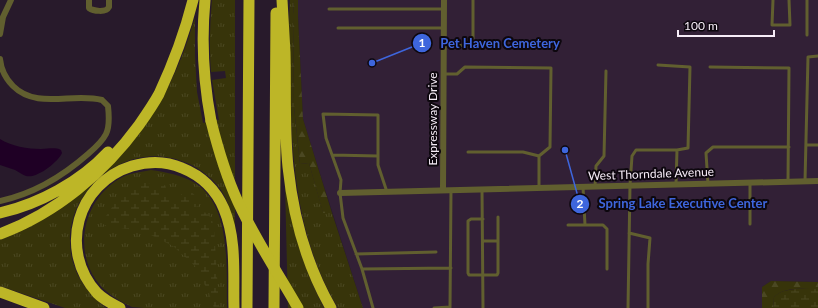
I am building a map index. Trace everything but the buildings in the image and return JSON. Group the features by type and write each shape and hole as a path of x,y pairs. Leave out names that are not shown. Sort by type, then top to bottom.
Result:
{"highway":[{"path":"0,234 32,220 62,201 93,177 135,130 159,94 184,33 193,0"},
{"path":"205,0 202,54 204,84 218,150 238,202 253,231 298,308"},
{"path":"247,308 248,0"},
{"path":"274,308 276,0"},
{"path":"282,0 285,51 286,142 292,197 298,226 310,263 323,294 331,308"},
{"path":"0,213 43,198 66,186 85,172 103,157 126,133 165,80"},
{"path":"120,308 98,294 82,270 77,252 76,238 78,221 83,207 90,196 97,187 107,179 124,169 139,164 155,162 173,164 200,177 210,186 218,197 228,220 232,237 234,308"},
{"path":"0,292 44,308"}],"street":[{"path":"0,34 3,17 11,0"},
{"path":"89,0 89,8 92,10 107,9 109,6 109,0"},
{"name":"Expressway Drive","path":"443,190 444,0"},
{"path":"0,59 6,77 22,94 42,99 102,100 108,106 109,123 102,141 74,166 38,188 10,199 0,201"},
{"name":"West Thorndale Avenue","path":"340,193 818,181"}],"lane":[{"path":"444,46 472,46 473,0"},
{"path":"773,0 772,25 790,25 789,0"},
{"path":"807,0 807,36"},
{"path":"329,9 444,9"},
{"path":"338,28 444,28"},
{"path":"805,181 808,57 818,56"},
{"path":"628,308 628,259 632,156 636,150 677,150 688,148 690,67 658,65"},
{"path":"444,74 457,74 464,67 551,68 550,148 539,156"},
{"path":"710,67 789,68 788,181"},
{"path":"595,186 596,166 604,156 606,71"},
{"path":"373,308 362,269 342,218 340,193 342,180 326,138 323,114 378,115 378,165 388,192"},
{"path":"807,145 818,145"},
{"path":"708,184 706,154 713,147 789,147"},
{"path":"676,184 677,150"},
{"path":"468,152 523,152 539,156"},
{"path":"332,155 378,156"},
{"path":"539,156 539,188"},
{"path":"750,182 750,224"},
{"path":"583,187 585,225"},
{"path":"482,189 483,308"},
{"path":"434,308 450,307 451,190"},
{"path":"483,219 471,219 468,221 469,275 497,275 498,217"},
{"path":"568,225 603,225 606,229 606,269"},
{"path":"630,232 650,238 648,264 648,308"},
{"path":"483,241 498,241"},
{"path":"356,254 436,252"},
{"path":"362,269 451,268"}],"shaded area":[{"path":"298,0 818,0 818,282 771,281 762,287 762,308 363,308 303,119"},
{"path":"0,139 9,144 20,147 56,149 61,150 62,153 60,157 47,169 36,175 26,176 15,170 0,165"}],"green space":[{"path":"212,0 235,0 235,229 230,209 224,195 217,185 203,172 179,160 157,156 135,159 115,167 98,179 84,195 74,215 70,236 74,267 85,286 106,308 65,308 0,286 0,240 29,225 155,110 179,64 195,18 197,92 203,123 219,120 212,80 226,78 225,71 211,72 210,36"},
{"path":"290,0 294,0 294,107 300,164 309,163 323,212 332,213 363,308 338,308 321,275 309,240 300,204 295,168 290,93"},
{"path":"294,0 298,0 303,119 332,213 323,213 309,163 300,164 294,107"},
{"path":"151,170 168,173 190,180 207,193 215,207 221,223 224,240 227,276 227,308 132,307 112,296 96,280 89,267 85,253 84,239 86,225 91,211 107,188 119,179 130,174"},
{"path":"139,182 165,185 170,201 175,204 182,198 182,194 188,189 194,194 199,206 190,206 187,211 207,213 212,220 214,228 219,308 214,308 209,293 195,266 173,246 147,233 105,226 103,223 104,219 121,194"},
{"path":"285,183 291,218 303,260 324,308 288,308"},
{"path":"771,281 818,282 818,289 794,289 783,291 774,297 773,308 762,308 762,287"},
{"path":"797,289 818,289 818,308 773,308 774,297 779,293"}],"place":[{"name":"Pet Haven Cemetery","path":"372,63"},
{"name":"Spring Lake Executive Center","path":"565,150"}]}
